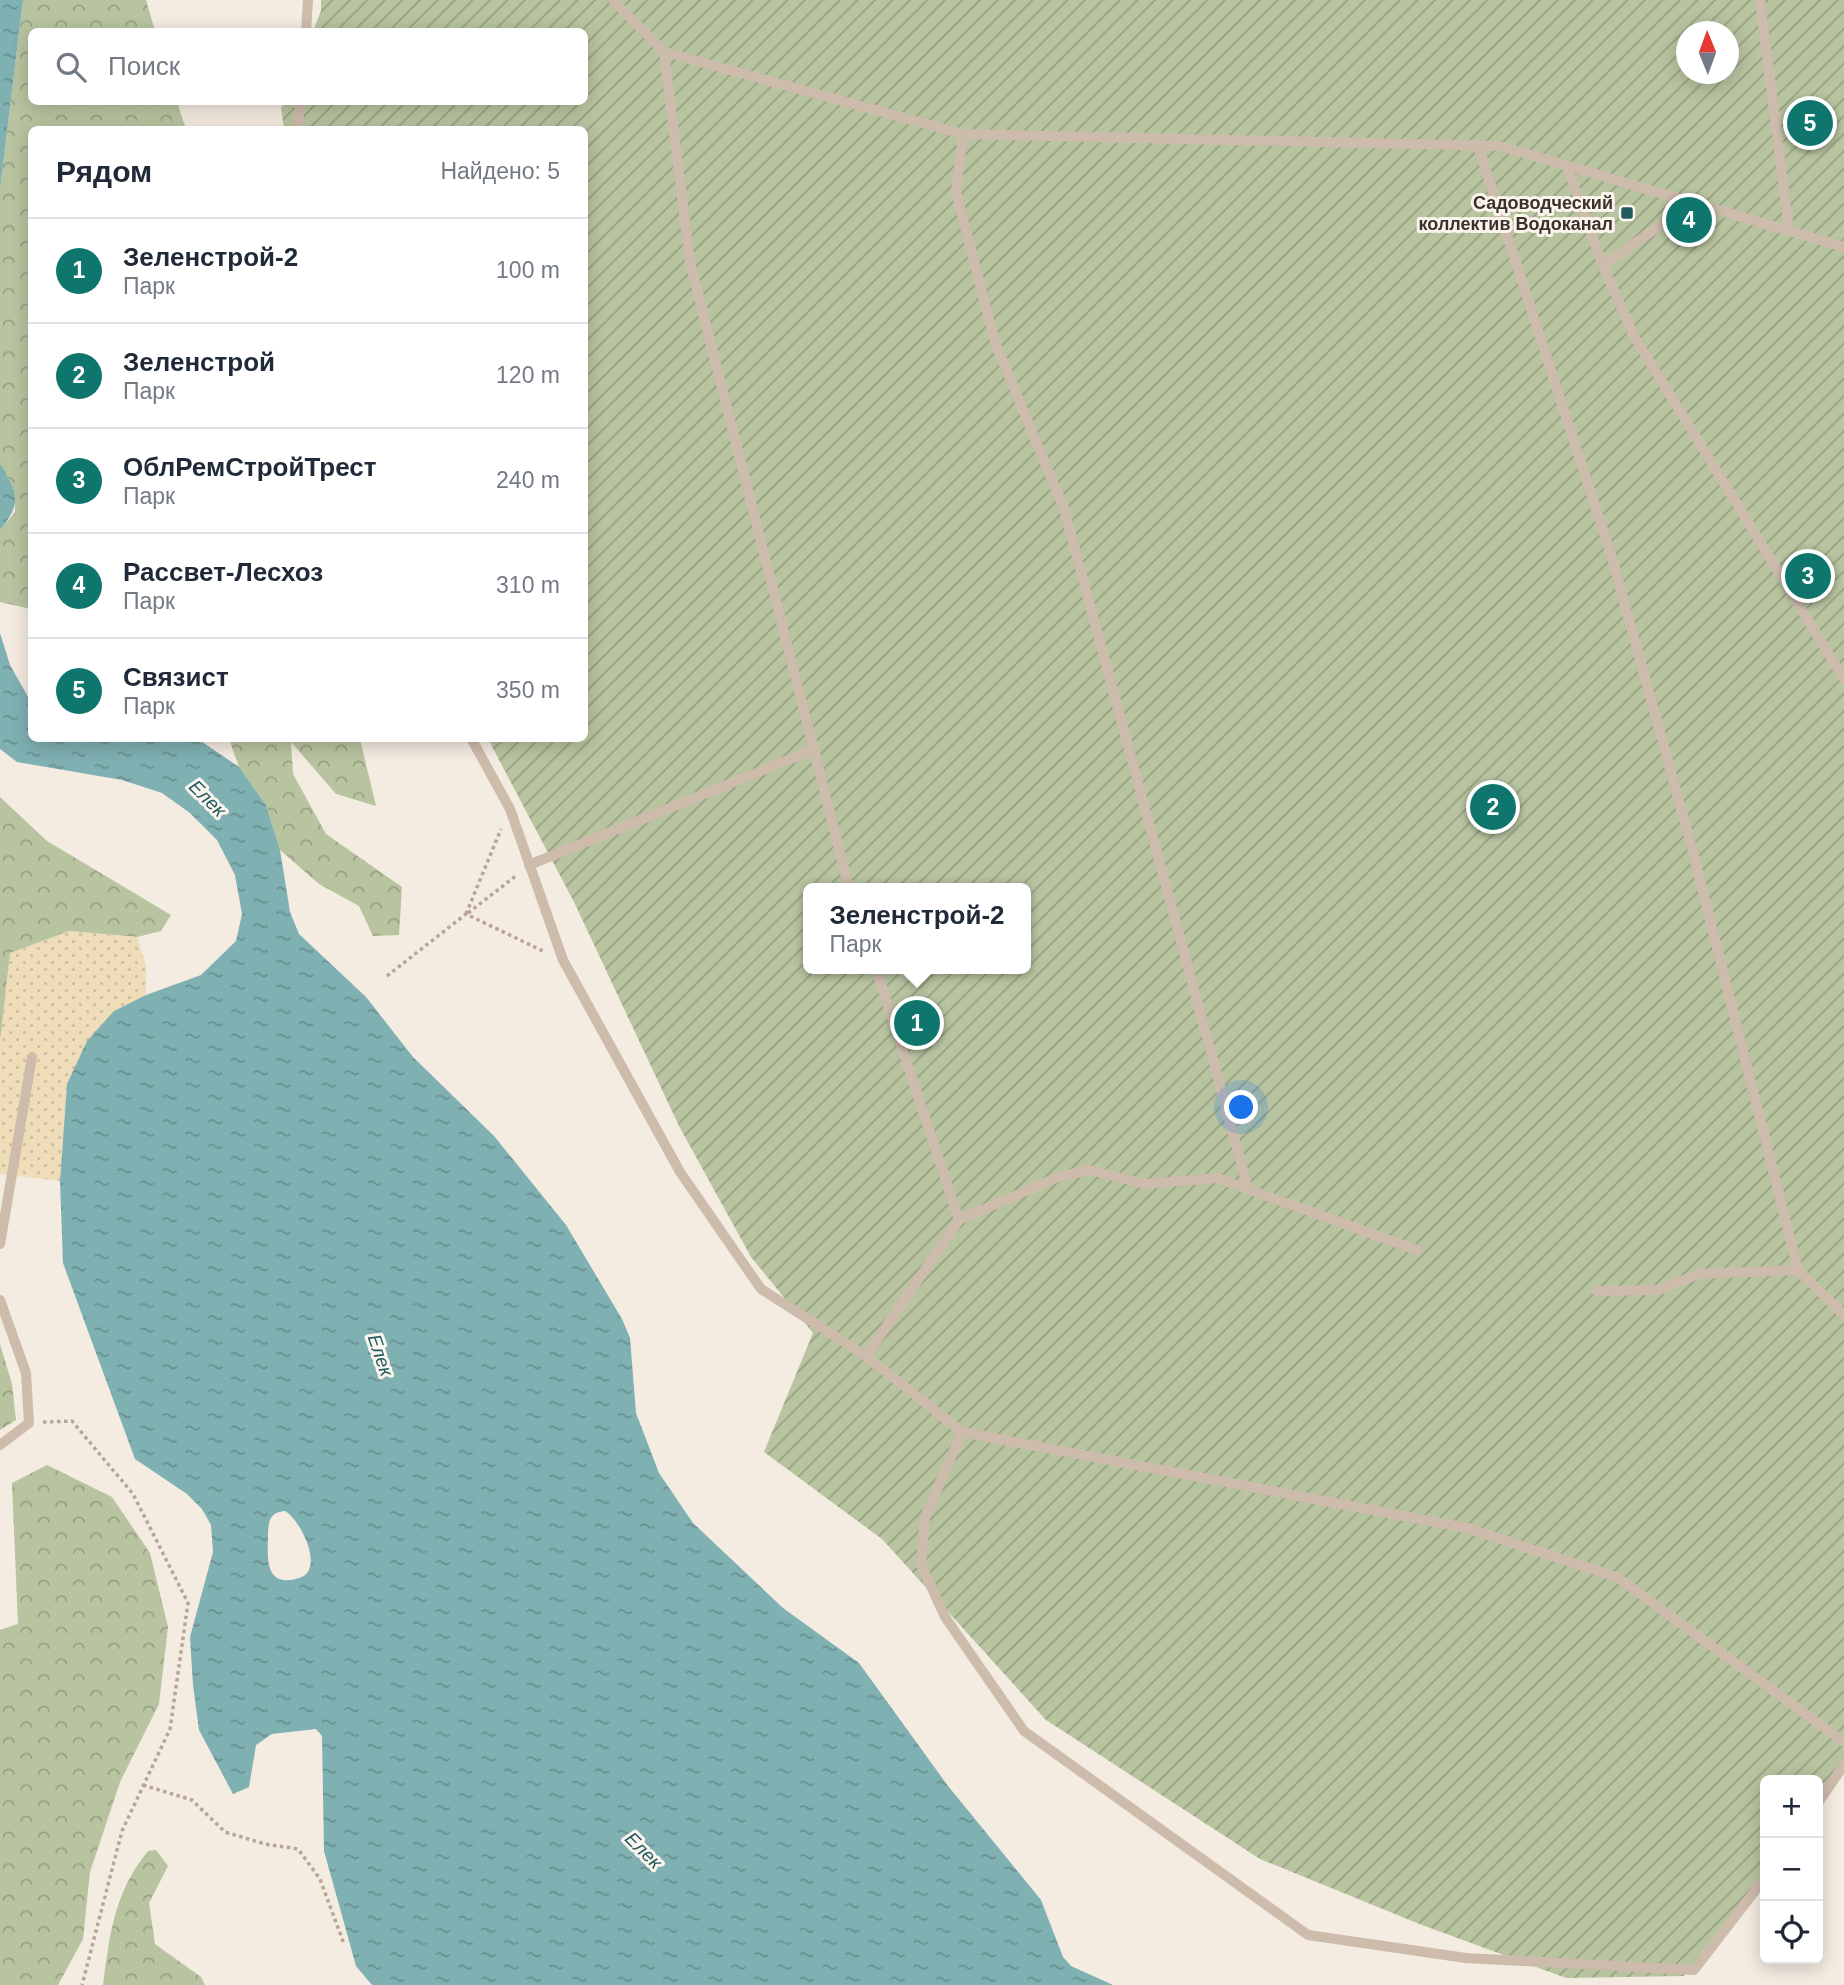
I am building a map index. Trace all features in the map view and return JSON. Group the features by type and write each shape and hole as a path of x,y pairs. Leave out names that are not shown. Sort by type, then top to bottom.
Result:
{"lane":[{"path":"306,28 308,0"},
{"path":"613,0 664,52 963,134 1500,146 1844,247"},
{"path":"1760,0 1789,230"},
{"path":"664,52 690,262 848,883"},
{"path":"298,126 300,105"},
{"path":"963,134 956,192 995,342 1064,509 1248,1189"},
{"path":"1478,146 1612,558 1692,848 1798,1270 1844,1315"},
{"path":"1567,166 1603,267 1634,336 1844,679"},
{"path":"1603,267 1693,202"},
{"path":"473,742 510,809 563,960 680,1172 761,1289 866,1356 962,1432 1467,1528 1617,1577 1844,1742"},
{"path":"529,865 813,750"},
{"path":"878,974 959,1220"},
{"path":"0,1244 32,1057"},
{"path":"866,1356 959,1220 1058,1177 1090,1170 1145,1184 1217,1178 1417,1250"},
{"path":"1596,1292 1660,1290 1698,1274 1798,1270"},
{"path":"0,1300 26,1373 29,1423 0,1445"},
{"path":"962,1432 925,1517 921,1565 953,1628 1024,1731 1308,1935 1466,1958 1694,1970 1760,1884"},
{"path":"1823,1796 1844,1765"}],"path":[{"path":"466,914 510,809"},
{"path":"387,976 529,865"},
{"path":"466,914 563,960"},
{"path":"29,1423 72,1421 133,1494 188,1603 170,1729 122,1831 82,1985"},
{"path":"143,1785 192,1800 226,1832 265,1844 298,1849 320,1879 344,1944"}],"green space":[{"path":"23,0 146,0 154,28 28,28 28,105 178,105 185,126 28,126 28,608 0,602 0,530 15,512 15,498 0,463 0,189"},
{"path":"321,0 1844,0 1844,1772 1823,1799 1823,1775 1760,1775 1760,1879 1684,1976 1566,1978 1422,1925 1260,1859 1046,1720 882,1539 764,1452 813,1333 751,1257 679,1126 574,902 490,742 588,742 588,126 284,126 281,108 282,105 588,105 588,28 314,28 321,11"},
{"path":"230,742 291,742 293,774 326,834 402,887 399,935 373,936 359,906 319,884 280,850 266,805 239,767"},
{"path":"291,742 361,742 376,806 336,794"},
{"path":"0,797 47,841 171,915 161,931 137,937 69,931 2,1030 0,1041"},
{"path":"0,1344 12,1384 16,1420 0,1430"},
{"path":"47,1465 112,1497 150,1553 168,1627 159,1704 120,1782 90,1872 83,1939 58,1985 0,1985 0,1630 18,1624 12,1483"},
{"path":"156,1850 168,1866 149,1903 155,1944 201,1977 205,1985 103,1985 111,1931 121,1898 148,1851"}],"sand":[{"path":"69,931 137,937 146,966 146,995 114,1011 67,1084 60,1181 0,1174 0,1041 10,953"}],"water":[{"path":"0,0 23,0 0,189"},
{"path":"0,463 13,490 15,504 0,530"},
{"name":"Елек","path":"0,633 10,665 28,697 28,742 202,742 239,767 266,805 280,850 290,912 299,934 366,997 413,1057 494,1136 566,1225 622,1319 630,1338 636,1413 659,1473 693,1523 783,1608 859,1663 948,1786 1041,1900 1063,1957 1071,1966 1113,1985 372,1985 356,1966 324,1851 322,1736 316,1729 272,1734 256,1745 249,1787 233,1794 199,1730 190,1637 213,1552 211,1525 202,1509 187,1494 135,1459 63,1263 60,1181 67,1084 87,1041 114,1011 146,995 201,975 236,941 242,914 235,875 217,840 190,813 162,793 122,780 17,762 0,749","holes":["285,1511 297,1524 308,1544 310,1565 307,1573 299,1578 281,1579 275,1576 269,1564 271,1518"]}],"place":[{"name":"Связист","path":"1810,123"},
{"name":"Садоводческий коллектив Водоканал","path":"1627,213"},
{"name":"Рассвет-Лесхоз","path":"1689,220"},
{"name":"ОблРемСтройТрест","path":"1808,576"},
{"name":"Зеленстрой","path":"1493,807"},
{"name":"Зеленстрой-2","path":"917,1023"}]}
